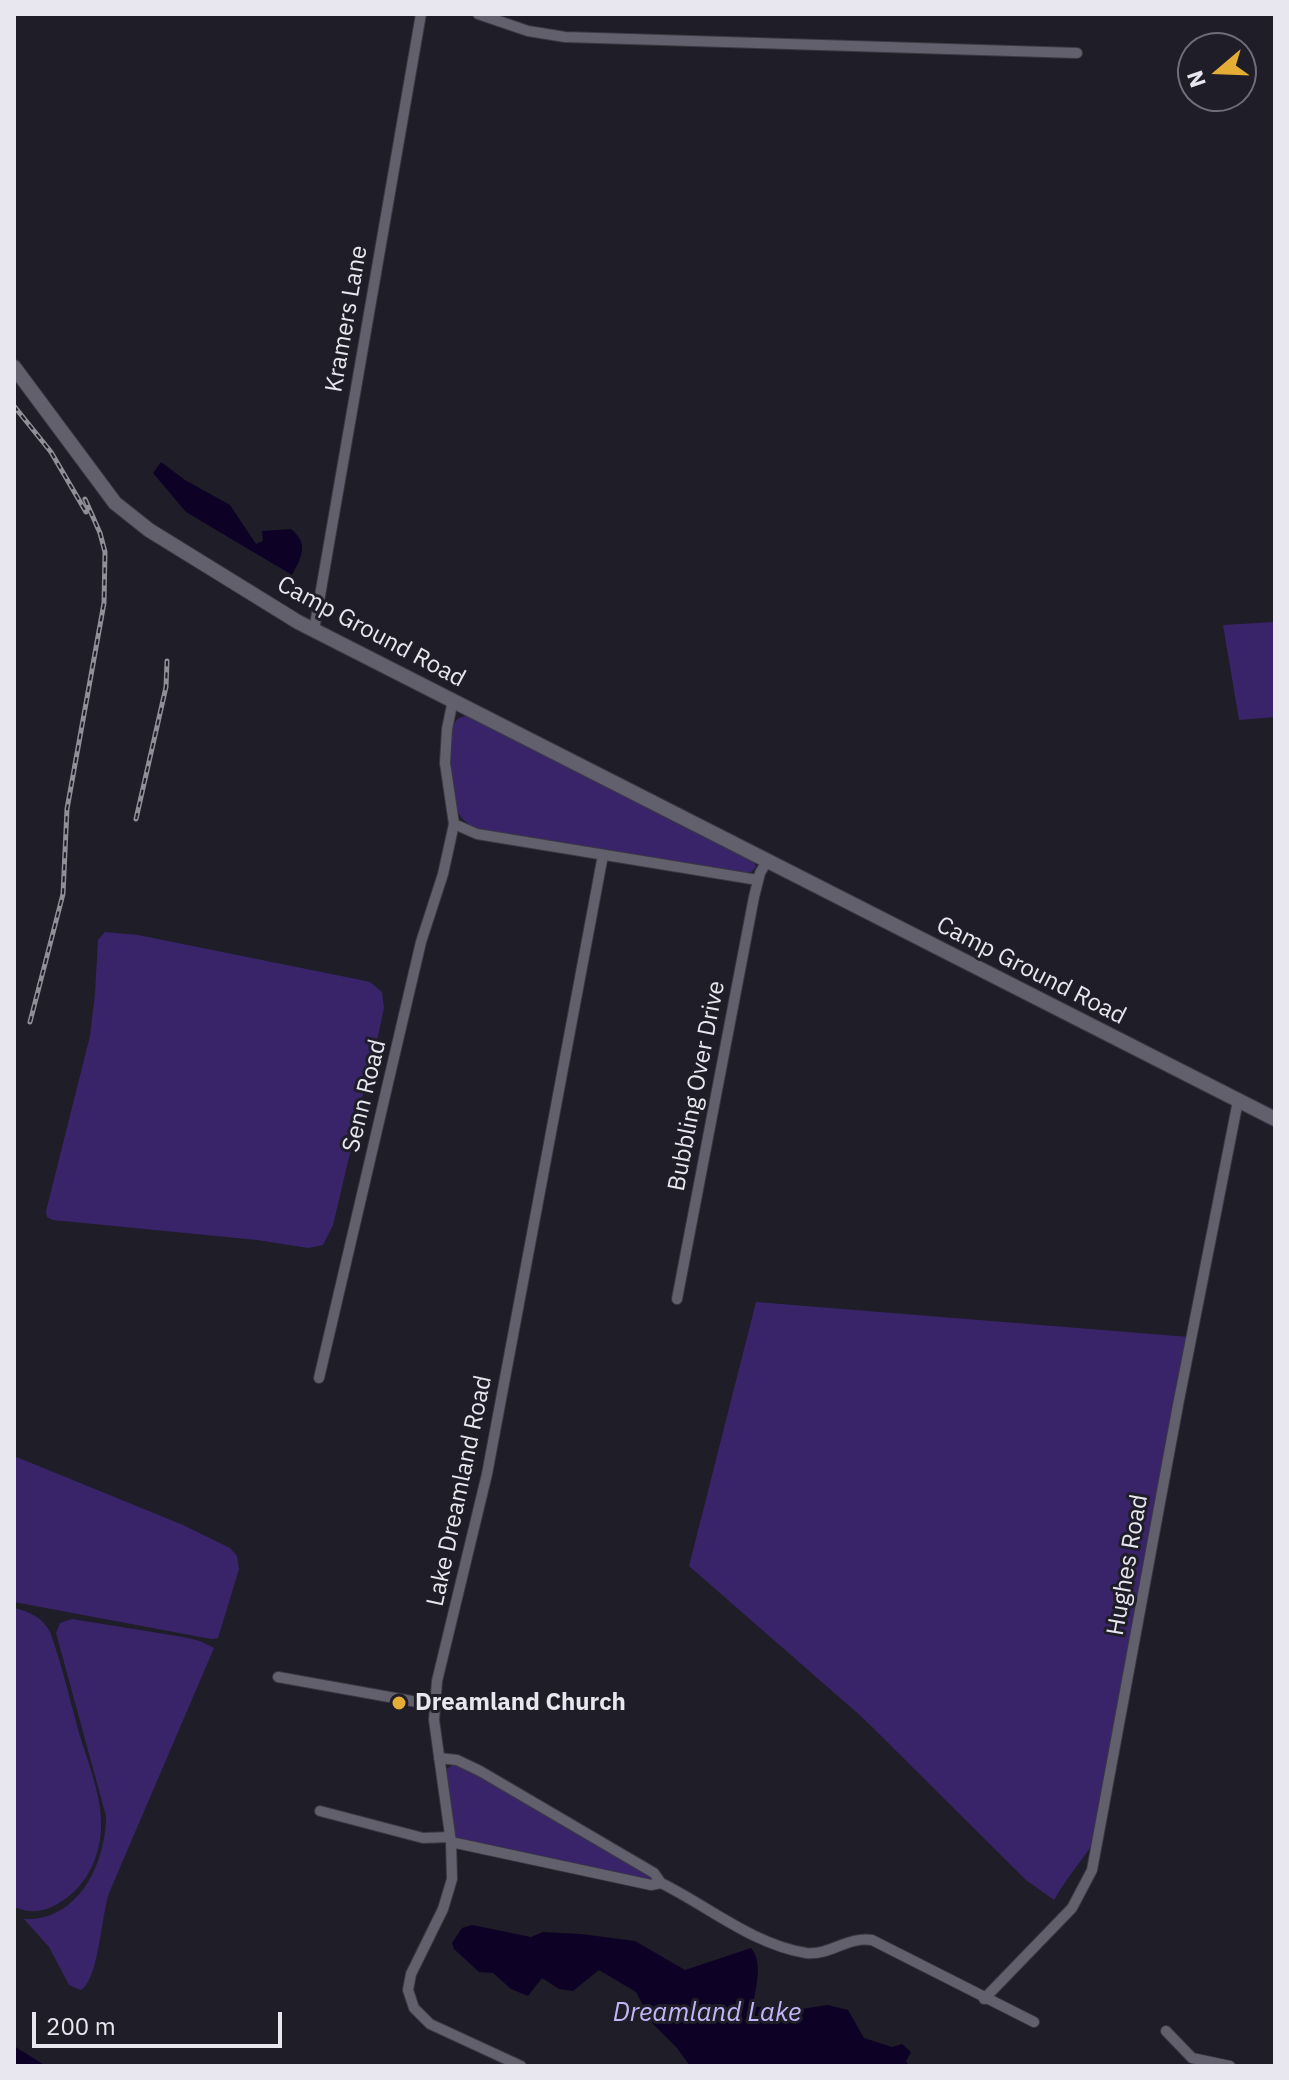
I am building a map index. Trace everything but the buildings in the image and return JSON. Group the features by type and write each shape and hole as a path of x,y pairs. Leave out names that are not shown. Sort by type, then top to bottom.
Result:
{"street":[{"name":"Kramers Lane","path":"314,630 421,14"},
{"path":"478,14 528,31 565,37 1077,53"},
{"name":"Camp Ground Road","path":"14,367 99,484 135,521 314,630 1275,1119"},
{"path":"453,700 445,763 454,824 477,834 758,880 767,861"},
{"name":"Senn Road","path":"319,1378 421,942 443,874 454,824"},
{"name":"Lake Dreamland Road","path":"521,2066 430,2024 418,2014 409,1998 411,1974 452,1879 451,1840 434,1705 487,1474 603,855"},
{"name":"Bubbling Over Drive","path":"677,1299 758,880"},
{"name":"Hughes Road","path":"984,1999 1072,1908 1092,1870 1238,1101"},
{"path":"278,1677 434,1705"},
{"path":"439,1758 463,1762 492,1777 654,1873 661,1883 721,1919 778,1944 815,1953 858,1939 872,1940 1034,2022"},
{"path":"320,1811 423,1838 451,1840 651,1885 661,1883"},
{"path":"1166,2031 1192,2058 1230,2066"}],"shaded area":[{"path":"1275,622 1275,717 1239,720 1223,625"},
{"path":"470,716 754,862 756,867 751,872 739,873 479,830 465,822 459,814 450,769 454,724 460,717"},
{"path":"105,932 138,935 370,982 382,992 384,1008 378,1036 364,1093 354,1113 351,1149 333,1225 323,1245 308,1248 47,1217 90,1036 98,940"},
{"path":"756,1302 1189,1337 1095,1841 1054,1900 1026,1880 863,1718 689,1566"},
{"path":"14,1456 183,1525 230,1548 237,1556 239,1569 218,1638 14,1602"},
{"path":"14,1608 35,1616 50,1632 94,1781 101,1818 98,1850 86,1877 73,1893 59,1903 34,1911 14,1907"},
{"path":"72,1619 183,1637 214,1648 109,1893 96,1961 87,1984 81,1990 69,1985 49,1947 24,1919 60,1911 74,1900 94,1870 105,1834 106,1816 56,1633 60,1623"},
{"path":"453,1765 462,1766 653,1876 652,1880 459,1841 455,1835 446,1769"}],"water":[{"path":"161,462 185,480 230,505 256,544 263,541 262,531 291,529 302,545 299,562 292,575 186,512 153,473"},
{"name":"Dreamland Lake","path":"472,1925 531,1937 543,1932 635,1941 685,1970 751,1948 758,1969 753,2006 787,2011 828,2005 848,2010 864,2038 892,2047 902,2044 911,2052 906,2061 909,2066 690,2066 653,2024 636,1992 599,1970 573,1991 559,1989 542,1978 528,1996 511,1989 493,1973 479,1972 454,1949 452,1943 462,1928"},
{"path":"14,2046 46,2066 14,2066"}],"railway":[{"path":"14,406 51,452 86,512"},
{"path":"30,1022 63,894 67,809 104,603 105,552 85,499"},
{"path":"136,819 166,687 167,661"}],"place":[{"name":"Dreamland Church","path":"399,1703"}]}
